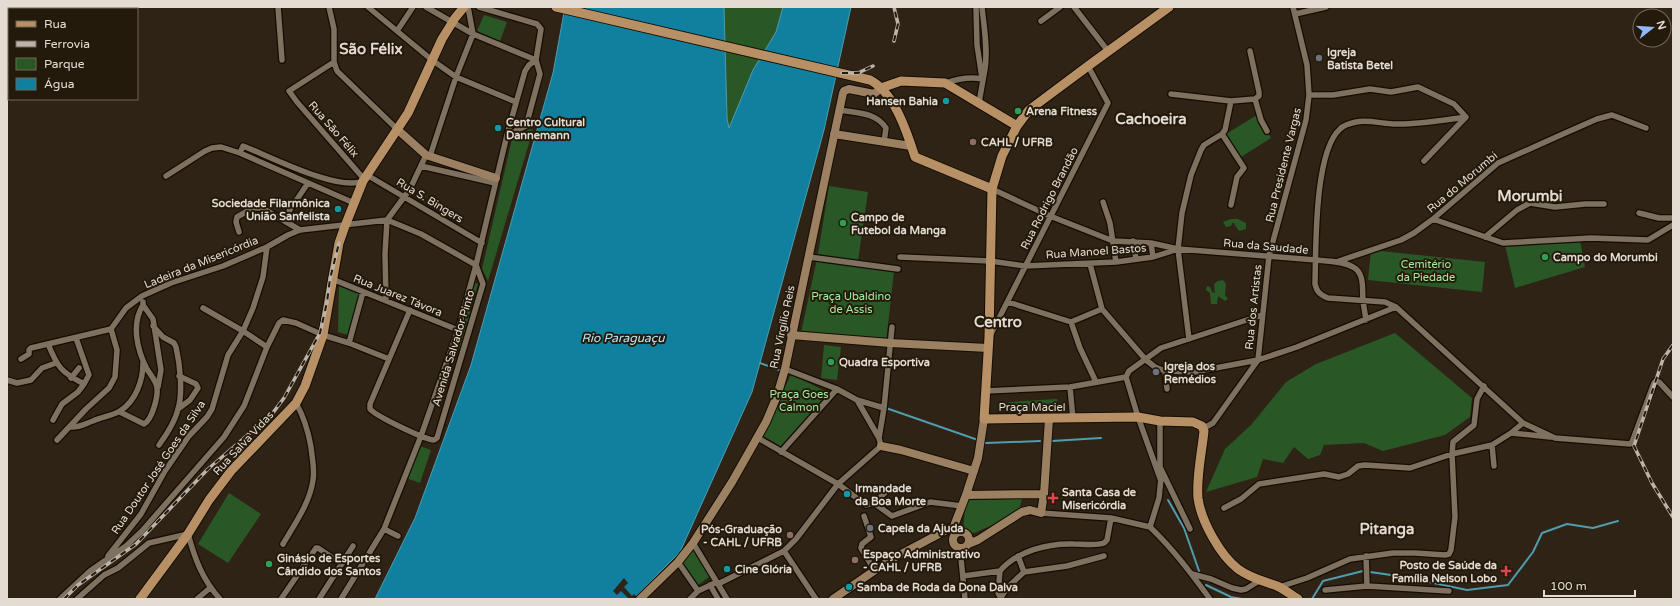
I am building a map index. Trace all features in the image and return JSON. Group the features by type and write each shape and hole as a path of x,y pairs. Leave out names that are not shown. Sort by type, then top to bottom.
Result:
{"main road":[{"name":"Rua Salva Vidas","path":"140,599 188,534 209,500 231,471 296,403 305,386 323,335 339,243 354,203 365,178 398,130 412,106 432,60 453,22 464,7"},
{"path":"556,7 870,80 881,88 899,115 915,157 992,189"},
{"path":"985,391 989,337 992,189 1002,156 1017,126 1029,110 1169,7"},
{"path":"881,88 901,81 945,83 1017,126"},
{"name":"Praça Maciel","path":"985,391 984,419 1138,417 1160,421 1193,422 1204,428"},
{"path":"1204,428 1198,498 1202,511 1216,542 1225,556 1238,569 1259,581 1278,587 1296,598"}],"street":[{"path":"278,7 282,60"},
{"path":"329,7 334,29 334,62 335,68 339,75 428,156 470,173 496,181"},
{"path":"368,7 432,60 456,77 516,102"},
{"path":"397,32 413,7"},
{"path":"426,7 473,34 536,60"},
{"path":"386,300 385,254 387,220 410,189 421,166 428,156 473,34 468,7"},
{"name":"Avenida Salvador Pinto","path":"479,7 537,24 541,30 536,60 540,74 526,126 507,135"},
{"path":"976,7 977,45 982,79"},
{"path":"979,103 982,79 985,69 986,45 982,7"},
{"path":"1041,21 1060,7"},
{"path":"1074,7 1108,51"},
{"name":"Rua Presidente Vargas","path":"1269,256 1306,120 1309,95 1307,65 1293,7"},
{"path":"1295,14 1326,7"},
{"path":"977,45 986,45"},
{"path":"1171,94 1231,101 1255,99 1259,96 1259,92 1250,51"},
{"name":"Avenida Salvador Pinto","path":"341,599 384,529 421,436 458,330 482,243 507,135 525,72 529,65 536,60"},
{"name":"Rua São Félix","path":"334,62 289,91 296,102 365,178"},
{"name":"Rua Rodrigo Brandão","path":"989,337 1108,103 1088,66"},
{"path":"945,83 957,79 974,77 982,79"},
{"path":"1309,95 1332,95 1370,89 1392,92 1418,87 1454,104 1466,117"},
{"name":"Rua Virgílio Reis","path":"640,599 678,562 693,543 758,438 778,396 844,91 849,89 872,94 881,88"},
{"path":"1255,99 1261,120 1267,131"},
{"path":"1189,339 1178,249 1182,213 1191,175 1200,150 1222,134 1227,126 1231,101"},
{"path":"840,110 869,115 879,120 886,128 884,142"},
{"name":"Rua do Morumbi","path":"1336,262 1401,240 1414,233 1433,219 1498,163 1575,128 1612,115 1646,128"},
{"path":"1424,161 1466,117"},
{"path":"1466,117 1398,124 1357,121 1340,129 1328,150 1323,166 1318,208 1315,284 1317,291 1321,295 1328,298 1385,302 1396,307 1523,423 1555,438"},
{"path":"834,134 912,146"},
{"path":"1222,134 1244,168 1237,177 1231,205"},
{"path":"240,153 243,146 318,177 350,184 357,184 365,178"},
{"path":"166,176 205,151 212,148 221,147 276,168 354,203"},
{"path":"276,168 279,160"},
{"path":"421,166 470,173"},
{"path":"315,185 318,177"},
{"name":"Rua S. Bingers","path":"365,178 404,196 482,243"},
{"path":"283,220 308,183"},
{"path":"992,189 1050,216 1113,241 1152,243 1178,249"},
{"path":"1103,202 1110,223 1116,262"},
{"path":"1485,237 1517,210 1530,203 1554,207 1604,204"},
{"path":"239,232 236,219 237,217 253,208 262,208 300,230"},
{"path":"1639,213 1659,218 1673,218"},
{"path":"1433,219 1503,243 1591,238 1648,240 1673,225"},
{"path":"387,220 421,234 476,265"},
{"name":"Ladeira da Misericórdia","path":"111,330 126,308 142,296 171,283 223,266 267,247 300,230 387,220"},
{"path":"1133,242 1136,260"},
{"path":"1152,243 1153,257"},
{"name":"Rua Doutor José Goes da Silva","path":"104,560 141,514 165,471 189,436 207,417 216,396 228,355 243,331 253,308 263,278 267,247"},
{"name":"Rua da Saudade","path":"1178,249 1316,260 1336,262 1352,266 1359,273 1363,282 1363,301"},
{"name":"Rua Manoel Bastos","path":"900,256 990,261 1026,266 1090,264 1136,260 1153,257 1178,249"},
{"name":"Rua dos Artistas","path":"1258,360 1269,256"},
{"path":"808,257 898,269"},
{"path":"1090,264 1102,309 1146,360 1155,367 1165,371 1194,372 1258,360 1297,347 1396,307"},
{"name":"Avenida Salvador Pinto","path":"421,436 434,440 437,438 483,284 476,265"},
{"name":"Rua Juarez Távora","path":"332,279 458,330"},
{"path":"349,343 363,292"},
{"path":"120,412 140,424 146,423 154,410 160,366 152,319 143,305 142,296"},
{"path":"1363,301 1366,320"},
{"path":"1008,302 1071,322 1102,309"},
{"path":"143,305 138,313 136,323 137,340 143,359 158,387"},
{"path":"204,308 267,347"},
{"path":"410,310 370,404 370,409 421,436"},
{"path":"1161,481 1138,417 1126,377 1129,371 1161,348 1262,315"},
{"path":"60,599 90,571 126,546 142,531 224,436 244,406 267,347 282,320 296,323 323,335 349,343 389,359"},
{"path":"1071,322 1080,348 1096,382"},
{"path":"153,326 163,337 174,343 176,347 179,376 178,409 170,428 159,445"},
{"path":"690,599 698,591 784,551 796,539 838,484 880,442 892,327"},
{"path":"21,359 29,354 30,348 111,330 117,350 115,377 109,388 86,409 58,440"},
{"path":"791,335 890,343 988,348"},
{"path":"53,420 62,404 78,392 89,377 76,338"},
{"path":"48,344 56,363 62,371 71,378 84,384"},
{"path":"450,352 461,356"},
{"path":"70,427 81,427 93,421 120,412 139,388 143,375 143,359"},
{"path":"1204,428 1213,423 1258,360"},
{"path":"7,380 17,383 32,380 42,368 56,363"},
{"path":"71,378 79,368"},
{"path":"785,369 837,389 857,400 884,408"},
{"path":"1165,371 1168,388"},
{"path":"178,409 190,400 198,388 196,384 179,376"},
{"name":"Praça Maciel","path":"985,391 1070,387 1126,377"},
{"path":"1511,434 1630,444 1654,383 1656,381 1659,382 1673,397"},
{"path":"1278,587 1307,578 1350,559 1393,553 1449,554 1451,550 1455,517 1452,454 1453,442 1474,425 1476,399 1484,386"},
{"name":"Praça Maciel","path":"1070,387 1073,419"},
{"path":"781,452 837,389"},
{"path":"857,400 880,442 901,450 974,471"},
{"path":"283,544 304,506 313,481 314,470 309,436 304,417 296,403"},
{"path":"965,599 960,548 954,542 954,538 962,506 978,458 984,419"},
{"path":"1041,513 1044,494 1049,419"},
{"path":"1150,527 1159,498 1161,481 1160,421"},
{"path":"1224,508 1241,499 1259,484 1324,474 1339,477 1348,474 1358,466 1365,465 1410,468 1452,454 1492,445 1511,434 1523,423"},
{"path":"758,438 838,484 866,505 872,504 889,489"},
{"path":"1492,445 1494,466"},
{"path":"1160,467 1190,529"},
{"path":"966,495 1044,494"},
{"path":"872,504 891,516 930,502 962,506"},
{"path":"960,548 966,547 968,544 978,540 1022,512 1030,510 1041,513 1111,518 1150,527 1168,545 1210,599"},
{"path":"864,516 871,537 862,544 862,548 875,571"},
{"path":"1104,556 1067,566 1024,572 1007,588 1001,598 998,593 1000,572 1007,564 1018,556 1039,548 1054,545 1104,543 1107,540 1111,518"},
{"path":"384,529 398,536"},
{"path":"833,599 908,550 946,532 957,529 969,537 968,544"},
{"path":"77,599 104,575 118,568 149,543 188,534 195,559 210,588 220,599"},
{"path":"693,543 727,599"},
{"path":"319,599 354,546"},
{"path":"280,599 316,548 342,564"},
{"path":"784,551 816,599"},
{"path":"1018,556 1024,572"},
{"path":"1366,556 1367,586"},
{"path":"678,562 698,591"},
{"path":"963,576 1000,572"},
{"path":"1192,574 1211,578 1232,588 1241,590 1246,589 1259,581"},
{"path":"710,585 718,599"},
{"path":"1325,590 1367,586 1449,591"},
{"path":"197,599 210,588"}],"green space":[{"path":"724,7 783,7 776,32 753,70 729,129 727,118"},
{"path":"484,15 507,22 500,41 477,31"},
{"path":"1257,115 1271,138 1241,157 1226,134"},
{"path":"529,129 533,130 488,281 482,269 512,139"},
{"name":"Campo de Futebol da Manga","path":"829,186 868,192 858,261 818,254"},
{"path":"1231,219 1238,219 1246,223 1246,229 1239,231 1233,222 1231,226 1226,227 1223,222"},
{"name":"Campo do Morumbi","path":"1580,240 1585,267 1515,288 1505,245"},
{"name":"Cemitério da Piedade","path":"1371,250 1485,262 1482,292 1368,280"},
{"name":"Praça Ubaldino de Assis","path":"817,259 894,271 886,343 800,337"},
{"path":"1223,280 1226,284 1225,295 1228,299 1225,301 1218,296 1217,304 1211,304 1210,293 1206,290 1207,286 1210,287 1212,292 1215,293 1214,284"},
{"path":"474,283 478,284 460,349 456,347"},
{"path":"339,284 362,292 348,335 338,332"},
{"path":"1395,333 1472,398 1470,417 1445,435 1383,451 1364,443 1324,445 1320,455 1308,459 1294,447 1283,463 1263,459 1257,477 1206,492 1225,449 1251,425 1286,382 1316,364"},
{"name":"Quadra Esportiva","path":"824,345 841,347 837,380 821,378"},
{"name":"Praça Goes Calmon","path":"791,374 829,393 782,447 763,436"},
{"path":"1057,399 1058,409 1009,412 1006,407 1009,402"},
{"path":"417,445 431,450 420,483 406,478"},
{"path":"229,493 261,514 228,563 198,544"},
{"path":"1022,499 1018,514 974,533 963,529 966,500"},
{"path":"692,541 713,574 698,585 678,557"}],"water":[{"name":"Rio Paraguaçu","path":"565,7 724,7 727,118 729,128 753,70 776,32 783,7 851,7 824,130 752,392 680,552 633,599 375,599 415,518 471,365 553,73"}],"pier":[{"path":"624,578 628,583 624,587 632,596 634,594 637,597 635,599 629,599 621,591 617,595 613,591"}],"waterway":[{"path":"760,363 782,371"},
{"path":"886,408 978,440"},
{"path":"1052,441 1101,438"},
{"path":"982,442 1040,441"},
{"path":"1168,500 1184,528 1199,571"},
{"path":"1312,599 1323,581 1363,571 1405,577 1467,590 1508,585 1533,552 1542,533 1567,524 1593,528 1618,521"},
{"path":"1206,585 1231,597 1242,599"}],"railway":[{"path":"894,7 898,24 894,41"},
{"path":"842,73 858,73 873,66"},
{"path":"64,599 78,585 136,544 207,470 272,414 284,398 320,333 327,302 330,279 339,243"},
{"path":"1673,345 1663,359 1634,446 1652,483 1673,517"}],"place":[{"name":"Igreja Batista Betel","path":"1319,58"},
{"name":"Hansen Bahia","path":"946,101"},
{"name":"Arena Fitness","path":"1018,111"},
{"name":"Centro Cultural Dannemann","path":"498,128"},
{"name":"CAHL / UFRB","path":"973,142"},
{"name":"Sociedade Filarmônica União Sanfelista","path":"338,209"},
{"name":"Campo de Futebol da Manga","path":"843,223"},
{"name":"Campo do Morumbi","path":"1545,257"},
{"name":"Quadra Esportiva","path":"831,362"},
{"name":"Igreja dos Remédios","path":"1156,372"},
{"name":"Irmandade da Boa Morte","path":"847,494"},
{"name":"Santa Casa de Misericórdia","path":"1053,498"},
{"name":"Capela da Ajuda","path":"870,528"},
{"name":"Pós-Graduação - CAHL / UFRB","path":"790,535"},
{"name":"Espaço Administrativo - CAHL / UFRB","path":"855,560"},
{"name":"Ginásio de Esportes Cândido dos Santos","path":"269,564"},
{"name":"Cine Glória","path":"727,569"},
{"name":"Posto de Saúde da Família Nelson Lobo","path":"1506,571"},
{"name":"Samba de Roda da Dona Dalva","path":"849,587"}],"district":[{"name":"São Félix","path":"371,49"},
{"name":"Cachoeira","path":"1151,119"},
{"name":"Morumbi","path":"1530,196"},
{"name":"Centro","path":"998,322"},
{"name":"Pitanga","path":"1387,529"}]}
